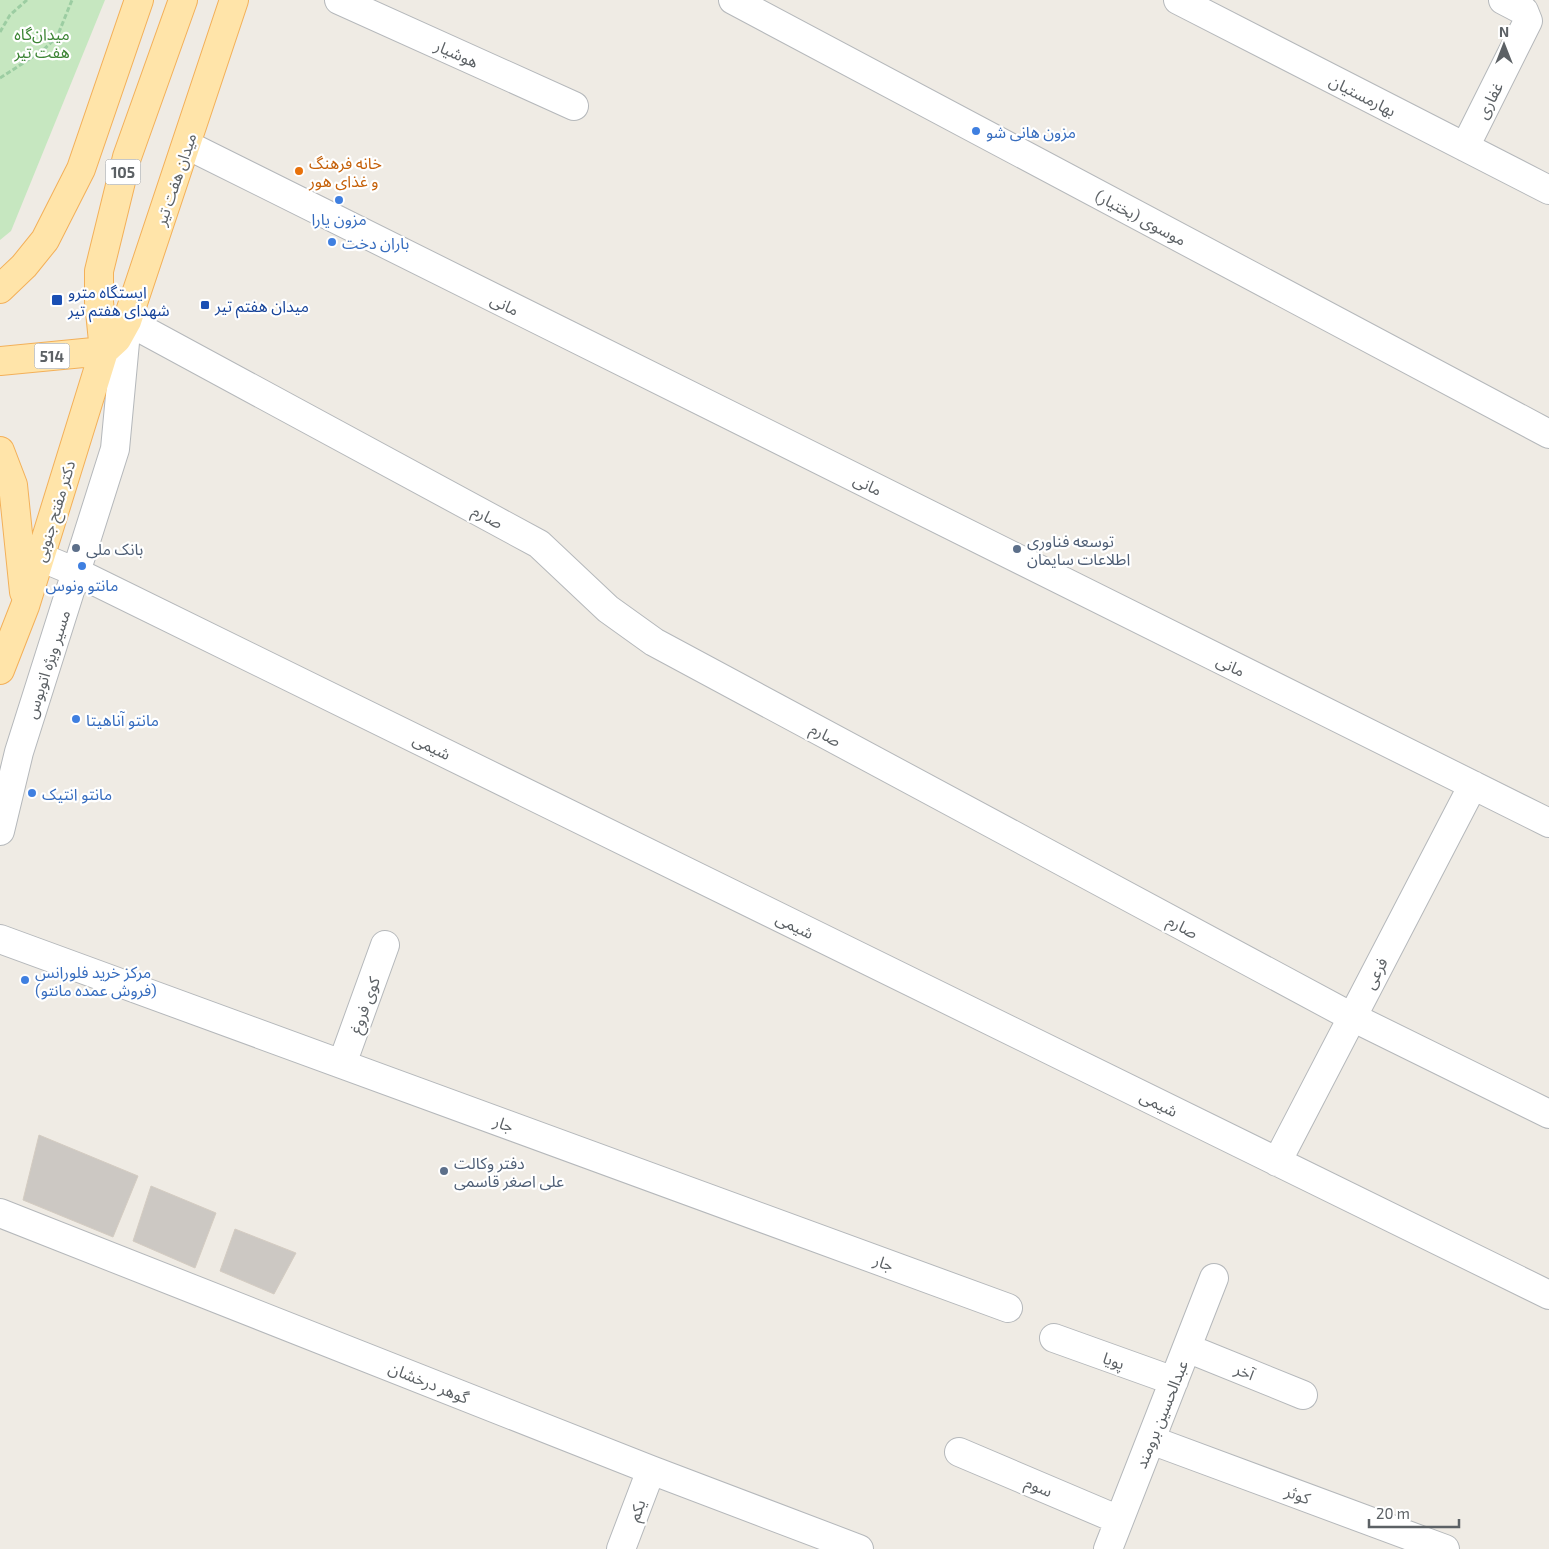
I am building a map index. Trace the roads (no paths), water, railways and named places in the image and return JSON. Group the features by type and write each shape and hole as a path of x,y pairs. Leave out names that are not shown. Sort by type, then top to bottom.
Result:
{"main road":[{"path":"0,289 24,266 45,240 80,169 139,0"},
{"name":"105","path":"104,351 99,302 99,271 127,157 184,0"},
{"name":"میدان هفت تیر","path":"104,351 116,339 127,321 234,0"},
{"name":"514","path":"0,360 104,351"},
{"name":"دکتر مفتح جنوبی","path":"0,670 25,606 104,351"},
{"path":"0,452 10,475 16,504 25,606"}],"street":[{"name":"هوشیار","path":"339,0 574,106"},
{"name":"موسوی (بختیار)","path":"733,0 1549,434"},
{"name":"بهارمستیان","path":"1178,0 1549,189"},
{"name":"غفاری","path":"1465,147 1528,21 1524,11 1503,0"},
{"name":"مانی","path":"187,145 1549,823"},
{"name":"مسیر ویژه اتوبوس","path":"0,831 19,752 115,449 127,321"},
{"name":"صارم","path":"127,321 539,544 608,609 654,642 1352,1017 1549,1114"},
{"name":"شیمی","path":"40,557 76,572 1549,1295"},
{"name":"فرعی","path":"1277,1162 1473,785"},
{"name":"جار","path":"0,939 1008,1308"},
{"name":"کوی فروغ","path":"342,1064 385,945"},
{"name":"گوهر درخشان","path":"0,1213 651,1470 859,1549"},
{"name":"عبدالحسین برومند","path":"1108,1549 1214,1278"},
{"name":"پویا","path":"1054,1338 1174,1381"},
{"name":"آخر","path":"1187,1348 1304,1395"},
{"name":"کوثر","path":"1151,1440 1445,1549"},
{"name":"سوم","path":"959,1452 1119,1520"},
{"name":"یکم","path":"621,1549 651,1470"}],"place":[{"name":"مزون هانی شو","path":"976,131"},
{"name":"خانه فرهنگ و غذای هور","path":"299,171"},
{"name":"مزون یارا","path":"339,200"},
{"name":"باران دخت","path":"332,242"},
{"name":"ایستگاه مترو شهدای هفتم تیر","path":"57,300"},
{"name":"میدان هفتم تیر","path":"205,305"},
{"name":"بانک ملی","path":"76,548"},
{"name":"توسعه فناوری اطلاعات سایمان","path":"1017,549"},
{"name":"مانتو ونوس","path":"82,566"},
{"name":"مانتو آناهیتا","path":"76,719"},
{"name":"مانتو انتیک","path":"32,793"},
{"name":"مرکز خرید فلورانس (فروش عمده مانتو)","path":"25,980"},
{"name":"دفتر وکالت علی اصغر قاسمی","path":"444,1171"}],"park label":[{"name":"میدان‌گاه هفت تیر","path":"42,42"}]}
